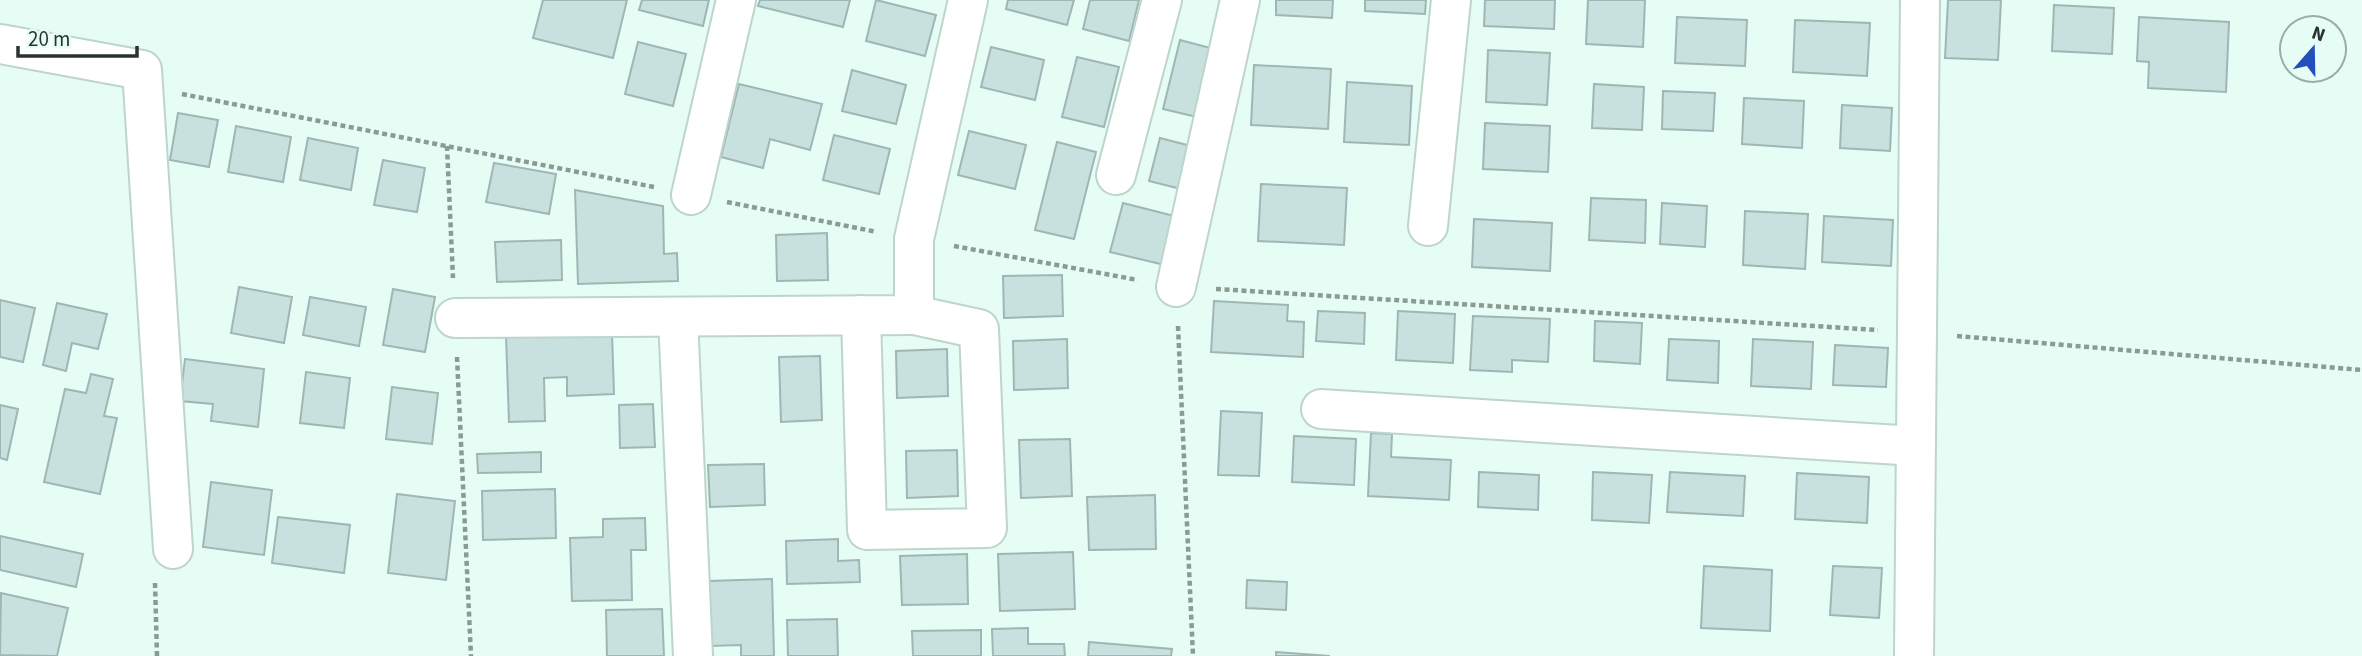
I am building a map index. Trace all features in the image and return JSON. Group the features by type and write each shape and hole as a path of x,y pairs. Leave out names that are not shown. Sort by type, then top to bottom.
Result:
{"street":[{"path":"691,195 736,0"},
{"path":"914,315 914,239 968,0"},
{"path":"1116,175 1162,0"},
{"path":"1176,287 1240,0"},
{"path":"1428,226 1451,0"},
{"path":"1914,656 1920,0"},
{"path":"0,44 142,70 173,549"},
{"path":"455,318 678,317 860,315 914,315 979,329 987,528 867,530 860,315"},
{"path":"678,317 694,656"},
{"path":"1321,409 1916,446"}],"path":[{"path":"143,86 914,239 1176,287 1917,332 2362,370"},
{"path":"447,146 471,656"},
{"path":"1176,287 1194,656"},
{"path":"157,656 154,564 173,549"}],"building":[{"path":"543,0 627,0 613,58 533,38"},
{"path":"642,0 709,0 703,26 639,10"},
{"path":"760,0 850,0 843,27 758,6"},
{"path":"876,0 936,15 925,56 866,41"},
{"path":"1008,0 1074,0 1067,25 1006,9"},
{"path":"1090,0 1139,0 1129,41 1083,29"},
{"path":"1276,0 1333,0 1332,18 1276,15"},
{"path":"1365,0 1426,0 1425,14 1365,11"},
{"path":"1485,0 1555,0 1554,29 1484,26"},
{"path":"1588,0 1645,0 1643,47 1586,44"},
{"path":"1948,0 2001,0 1998,60 1945,58"},
{"path":"2054,5 2114,8 2112,54 2052,51"},
{"path":"1677,17 1747,20 1745,66 1675,63"},
{"path":"2139,17 2229,22 2226,92 2148,88 2149,62 2137,61"},
{"path":"1795,20 1870,23 1867,76 1793,72"},
{"path":"1180,40 1214,49 1197,117 1163,109"},
{"path":"638,42 686,54 673,106 625,94"},
{"path":"991,47 1044,60 1035,100 981,87"},
{"path":"1488,50 1550,53 1547,105 1486,102"},
{"path":"1077,57 1119,67 1104,127 1062,117"},
{"path":"1254,65 1331,69 1328,129 1251,125"},
{"path":"852,70 906,85 896,124 842,111"},
{"path":"1347,82 1412,86 1409,145 1344,142"},
{"path":"739,84 822,104 810,150 770,139 763,168 721,157"},
{"path":"1594,84 1644,87 1642,130 1592,128"},
{"path":"1663,91 1715,93 1713,131 1662,129"},
{"path":"1744,98 1804,101 1802,148 1742,144"},
{"path":"1842,105 1892,108 1890,151 1840,148"},
{"path":"178,113 218,120 209,167 170,160"},
{"path":"1485,123 1550,126 1548,172 1483,169"},
{"path":"236,126 291,137 283,182 228,172"},
{"path":"969,131 1026,145 1015,189 958,175"},
{"path":"834,135 890,149 879,194 823,180"},
{"path":"308,138 358,148 351,190 300,180"},
{"path":"1160,138 1195,147 1185,190 1149,181"},
{"path":"1057,142 1096,152 1074,239 1035,230"},
{"path":"383,160 425,168 417,212 374,205"},
{"path":"494,163 556,174 549,214 486,202"},
{"path":"1261,184 1347,188 1344,245 1258,241"},
{"path":"575,190 663,206 664,254 677,253 678,281 578,284"},
{"path":"1591,198 1646,200 1645,243 1589,240"},
{"path":"1123,203 1182,218 1169,266 1110,252"},
{"path":"1662,203 1707,206 1705,247 1660,244"},
{"path":"1745,211 1808,214 1805,269 1743,265"},
{"path":"1824,216 1893,220 1891,266 1822,262"},
{"path":"1474,219 1552,223 1550,271 1472,267"},
{"path":"827,233 828,280 777,281 776,235"},
{"path":"561,240 562,280 497,282 495,242"},
{"path":"1062,275 1063,316 1004,318 1003,276"},
{"path":"239,287 292,297 284,343 231,333"},
{"path":"393,289 435,297 425,352 383,345"},
{"path":"310,297 366,307 359,346 303,335"},
{"path":"0,300 35,308 23,362 0,357"},
{"path":"1214,301 1288,305 1287,321 1304,322 1303,357 1211,352"},
{"path":"57,303 107,314 98,349 72,343 66,371 43,365"},
{"path":"1318,311 1365,313 1364,344 1316,341"},
{"path":"1398,311 1455,314 1453,363 1396,360"},
{"path":"1473,316 1550,319 1548,362 1512,360 1512,372 1470,370"},
{"path":"1595,321 1642,323 1640,364 1594,361"},
{"path":"612,333 614,394 567,396 567,377 544,378 545,421 509,422 506,336"},
{"path":"1067,339 1068,388 1014,390 1013,341"},
{"path":"1669,339 1719,341 1718,383 1667,380"},
{"path":"1753,339 1813,342 1811,389 1751,386"},
{"path":"1835,345 1888,348 1886,387 1833,385"},
{"path":"947,349 948,396 897,398 896,351"},
{"path":"820,356 822,420 781,422 779,357"},
{"path":"185,359 264,369 258,427 211,421 213,404 180,401"},
{"path":"306,372 350,378 344,428 300,423"},
{"path":"91,374 113,379 104,416 117,418 100,494 44,482 65,389 86,393"},
{"path":"392,387 438,393 432,444 386,439"},
{"path":"653,404 655,447 620,448 619,405"},
{"path":"0,405 18,409 7,460 0,458"},
{"path":"1221,411 1262,413 1259,476 1218,475"},
{"path":"1371,433 1392,434 1391,457 1451,460 1449,500 1368,496"},
{"path":"1294,436 1356,439 1354,485 1292,482"},
{"path":"1070,439 1072,496 1021,498 1019,440"},
{"path":"957,450 958,496 907,498 906,451"},
{"path":"541,452 541,472 478,473 477,454"},
{"path":"764,464 765,505 710,507 708,465"},
{"path":"1479,472 1539,475 1538,510 1478,507"},
{"path":"1593,472 1652,475 1649,523 1592,520"},
{"path":"1670,472 1745,476 1743,516 1667,512"},
{"path":"1797,473 1869,477 1867,523 1795,519"},
{"path":"211,482 272,490 264,555 203,547"},
{"path":"555,489 556,538 483,540 482,491"},
{"path":"397,494 455,501 446,580 388,573"},
{"path":"1155,495 1156,549 1089,550 1087,497"},
{"path":"278,517 350,525 344,573 272,563"},
{"path":"645,518 646,550 631,550 632,600 572,601 570,538 603,537 603,519"},
{"path":"0,536 83,554 76,587 0,570"},
{"path":"838,539 838,561 859,560 860,582 787,584 786,541"},
{"path":"1073,552 1075,609 1000,611 998,554"},
{"path":"967,554 968,604 902,605 900,556"},
{"path":"1704,566 1772,570 1770,631 1701,628"},
{"path":"1833,566 1882,568 1879,618 1830,615"},
{"path":"772,579 774,656 741,656 741,645 709,646 708,581"},
{"path":"1247,580 1287,582 1286,610 1246,608"},
{"path":"1,593 68,608 57,656 0,655"},
{"path":"662,609 664,656 607,656 606,610"},
{"path":"837,619 838,656 788,656 787,620"},
{"path":"1028,628 1028,644 1064,644 1065,656 993,656 992,629"},
{"path":"981,630 981,656 913,656 912,631"},
{"path":"1089,642 1172,649 1171,656 1088,656"},
{"path":"1276,652 1330,656 1276,656"}]}
